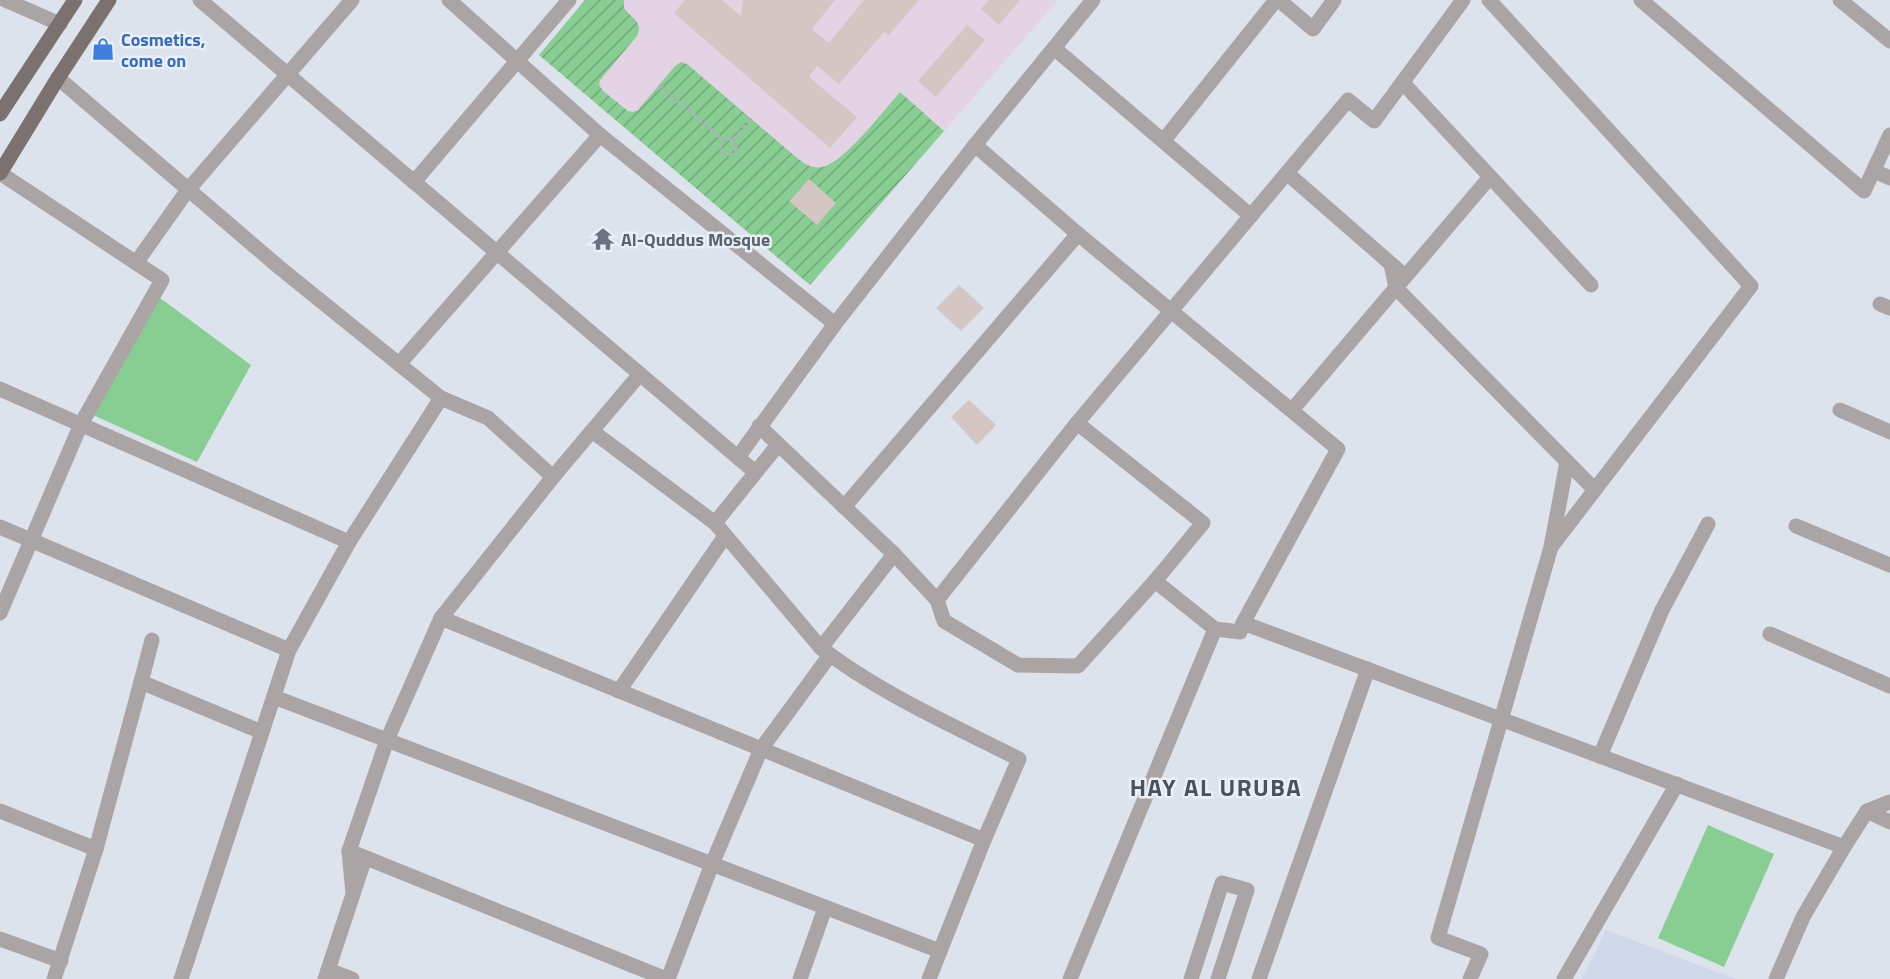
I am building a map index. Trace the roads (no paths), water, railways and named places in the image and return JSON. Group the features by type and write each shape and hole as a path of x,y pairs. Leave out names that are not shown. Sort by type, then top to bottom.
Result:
{"main road":[{"path":"0,114 75,0"},
{"path":"0,173 109,0"}],"street":[{"path":"5,0 60,24"},
{"path":"200,0 755,472"},
{"path":"136,263 188,191 352,0"},
{"path":"449,0 600,135 835,324"},
{"path":"414,182 569,0"},
{"path":"738,457 835,324 975,145 1093,0"},
{"path":"1164,140 1278,0 1313,29 1334,0"},
{"path":"937,600 1077,423 1348,100 1374,121 1463,0"},
{"path":"1489,0 1751,286 1551,547"},
{"path":"1641,0 1864,191 1890,135"},
{"path":"1840,0 1890,40"},
{"path":"1054,48 1251,216"},
{"path":"58,78 188,191 441,398 488,418 553,477"},
{"path":"1403,83 1591,285"},
{"path":"399,364 600,135"},
{"path":"975,145 1078,234 1338,449 1243,623 1240,633 1215,630 1155,581"},
{"path":"1874,171 1890,178"},
{"path":"0,173 162,280 81,424 0,613"},
{"path":"1287,174 1391,264 1401,282 1594,489"},
{"path":"1292,410 1490,177"},
{"path":"844,507 1078,234"},
{"path":"353,893 349,851 387,740 441,618 553,477 640,374"},
{"path":"0,389 349,542"},
{"path":"181,979 290,650 349,542 441,398"},
{"path":"1840,410 1890,432"},
{"path":"759,426 777,446 894,554 937,600 944,621 1018,665 1078,666 1203,524 1077,423"},
{"path":"591,431 715,523 826,651 876,686 1019,759 929,979"},
{"path":"715,523 777,446"},
{"path":"1470,979 1481,954 1438,938 1551,547 1567,462"},
{"path":"1600,756 1662,610 1708,524"},
{"path":"1796,526 1890,566"},
{"path":"0,527 290,650"},
{"path":"620,691 725,536"},
{"path":"349,851 667,979 712,864 761,749 894,554"},
{"path":"441,618 984,840"},
{"path":"1243,623 1844,847"},
{"path":"1070,979 1215,630"},
{"path":"1770,634 1890,686"},
{"path":"54,979 96,849 152,640"},
{"path":"1259,979 1368,669"},
{"path":"141,682 262,732"},
{"path":"274,697 939,951"},
{"path":"1564,979 1677,784"},
{"path":"1776,979 1803,917 1844,847 1868,811 1890,802"},
{"path":"0,811 96,849"},
{"path":"1868,811 1890,822"},
{"path":"352,979 326,975 365,858"},
{"path":"1191,979 1222,883 1247,890 1218,979"},
{"path":"800,979 825,908"},
{"path":"0,939 61,961"}],"place":[{"name":"Cosmetics, come on","path":"103,49"},
{"name":"Al-Quddus Mosque","path":"603,239"}],"district":[{"name":"HAY AL URUBA","path":"1216,787"}]}
